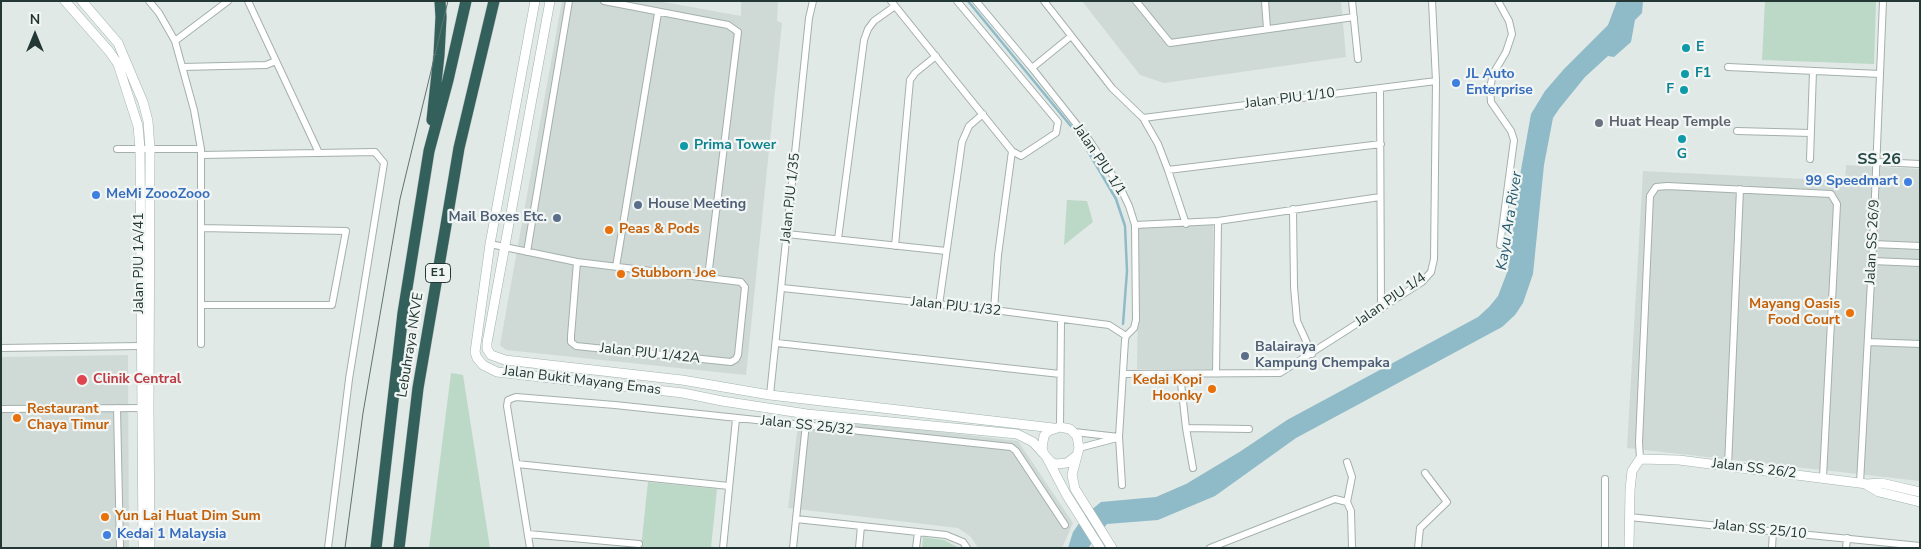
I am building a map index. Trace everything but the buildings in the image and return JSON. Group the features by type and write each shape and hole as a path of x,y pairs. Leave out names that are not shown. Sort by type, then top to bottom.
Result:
{"highway":[{"path":"428,151 439,55 440,1"},
{"name":"Lebuhraya NKVE","path":"376,548 403,313 428,151 448,80 466,1"},
{"name":"Lebuhraya NKVE","path":"399,548 418,388 459,148 494,1"}],"main road":[{"name":"Jalan PJU 1A/41","path":"65,1 109,50 118,64 145,149 145,408 142,548"},
{"name":"Jalan PJU 1A/41","path":"82,1 118,43 123,52 143,102 148,121 145,149 141,346 150,548"},
{"name":"Jalan Bukit Mayang Emas","path":"550,1 487,343 487,350 491,355 496,358 682,380 770,395 1057,427"},
{"name":"Jalan Bukit Mayang Emas","path":"536,4 490,244 475,352 483,365 497,372 684,393 807,414 1017,434 1033,442 1045,456"},
{"path":"1100,548 1076,500 1072,475 1079,442 1074,432 1065,427 1057,427 1044,436 1042,448 1045,456 1076,500 1112,548"},
{"path":"1045,456 1056,464 1062,464 1072,460 1078,452"},
{"name":"Jalan SS 26/2","path":"1640,459 1680,460 1823,477 1863,484 1881,483 1920,492"},
{"path":"1629,548 1632,471 1640,459"},
{"name":"Jalan SS 26/2","path":"1863,484 1879,492 1920,502"}],"street":[{"path":"149,1 159,13 175,41 194,110 200,152 201,344"},
{"path":"175,41 228,1"},
{"path":"248,1 320,153"},
{"path":"527,252 569,1"},
{"path":"490,244 577,262 708,277 738,32 734,27 728,25 658,13 604,1"},
{"name":"Jalan PJU 1/35","path":"770,395 777,343 809,18 813,1"},
{"name":"Jalan PJU 1/1","path":"957,1 1058,122 1056,133 1021,156 1012,151"},
{"name":"Jalan PJU 1/1","path":"976,1 1089,140 1119,185 1135,225 1136,320 1134,328 1126,336 1118,437 1122,485"},
{"path":"1044,1 1070,37 1112,88 1144,118 1158,144 1186,224"},
{"path":"1136,1 1170,43 1354,17"},
{"path":"1264,1 1267,29"},
{"path":"1352,1 1358,59"},
{"name":"Jalan PJU 1/4","path":"1123,374 1280,373 1422,282 1431,272 1434,259 1436,82 1432,1"},
{"path":"1498,1 1509,20 1512,34 1506,52 1493,74 1490,88 1491,102 1511,131 1514,140 1500,245"},
{"name":"Jalan SS 26/9","path":"1863,484 1883,1"},
{"path":"838,239 864,40 868,29 874,21 893,4 1012,151 999,246 994,310"},
{"path":"616,267 658,13"},
{"path":"1032,68 1070,37"},
{"path":"894,246 910,80 915,72 936,56"},
{"path":"182,67 266,65 276,61"},
{"path":"1728,67 1880,74"},
{"path":"1810,159 1812,71"},
{"name":"Jalan PJU 1/10","path":"1144,118 1436,82"},
{"path":"1380,88 1381,309"},
{"path":"938,305 962,142 969,126 983,114"},
{"path":"1737,131 1811,133"},
{"path":"1168,170 1381,144"},
{"path":"117,149 200,152 375,152 384,164 349,379 328,548"},
{"path":"1877,162 1920,164"},
{"path":"1640,459 1639,442 1650,196 1656,188 1667,186 1831,194 1837,204 1823,477"},
{"path":"1728,466 1740,189"},
{"path":"1135,225 1218,221 1380,197"},
{"path":"1293,209 1294,287 1297,321 1312,354"},
{"path":"1216,374 1218,221"},
{"path":"201,228 346,231 332,305 201,305"},
{"path":"787,234 946,251"},
{"path":"1873,244 1920,246"},
{"path":"1872,261 1920,263"},
{"name":"Jalan PJU 1/42A","path":"577,262 570,336 571,342 576,346 731,362 738,355 745,287 736,280 708,277"},
{"name":"Jalan PJU 1/32","path":"782,288 994,310 1109,326 1126,336"},
{"path":"1057,427 1062,320"},
{"path":"1868,342 1920,344"},
{"path":"777,343 1060,374"},
{"path":"1,348 141,346"},
{"path":"1180,374 1193,468"},
{"name":"Jalan SS 25/32","path":"517,464 507,406 508,400 516,397 806,425 1011,448 1016,451 1065,525"},
{"path":"117,408 120,548"},
{"path":"1,409 145,408"},
{"path":"794,548 807,414"},
{"path":"723,548 736,419"},
{"path":"1186,428 1249,429"},
{"path":"1074,432 1118,437"},
{"path":"1078,452 1118,437"},
{"path":"1347,462 1352,477 1347,502 1351,511 1352,548"},
{"path":"530,548 517,464 729,486"},
{"path":"1418,548 1420,528 1447,502 1425,474"},
{"path":"1605,479 1605,548"},
{"path":"1210,548 1335,499 1347,502"},
{"name":"Jalan SS 25/10","path":"1630,517 1920,546"},
{"path":"796,519 946,534 963,542 967,548"},
{"path":"859,548 861,526"},
{"path":"1772,548 1773,531"},
{"path":"916,548 918,532"},
{"path":"528,534 639,544"},
{"path":"1846,548 1847,538"}],"shaded area":[{"path":"562,1 658,1 741,16 741,1 778,1 777,21 782,23 746,375 506,350 500,345"},
{"path":"1082,1 1341,1 1346,57 1164,83 1140,75"},
{"path":"1846,165 1920,169 1920,481 1627,448 1643,171 1845,181"},
{"path":"1213,225 1212,369 1137,369 1139,228"},
{"path":"128,355 129,548 1,548 1,357"},
{"path":"799,415 1018,441 1073,523 1062,548 978,548 971,537 958,528 788,508"}],"green space":[{"path":"1765,1 1876,1 1874,64 1762,60"},
{"path":"1067,200 1087,201 1093,222 1064,245"},
{"path":"451,373 463,375 490,548 429,548"},
{"path":"648,482 717,489 711,548 641,548"},
{"path":"923,537 944,540 959,548 922,548"}],"water":[{"path":"1617,1 1643,1 1642,13 1635,20 1631,42 1614,57 1608,56 1585,77 1553,118 1544,165 1533,274 1523,303 1515,315 1502,327 1296,438 1215,496 1158,520 1107,524 1088,548 1068,548 1073,532 1085,515 1101,502 1156,497 1186,484 1241,451 1287,420 1478,317 1489,307 1498,296 1508,270 1519,181 1531,114 1545,91 1564,69 1608,25"}],"waterway":[{"path":"968,1 1079,136 1116,199 1125,226 1127,271 1123,324"}],"tram line":[{"path":"345,548 363,413 400,199 448,1"}],"place":[{"name":"E","path":"1686,48"},
{"name":"F1","path":"1685,74"},
{"name":"JL Auto Enterprise","path":"1456,83"},
{"name":"F","path":"1684,90"},
{"name":"Huat Heap Temple","path":"1599,123"},
{"name":"G","path":"1682,139"},
{"name":"Prima Tower","path":"684,146"},
{"name":"99 Speedmart","path":"1908,182"},
{"name":"MeMi ZoooZooo","path":"96,195"},
{"name":"House Meeting","path":"638,205"},
{"name":"Mail Boxes Etc.","path":"557,218"},
{"name":"Peas & Pods","path":"609,230"},
{"name":"Stubborn Joe","path":"621,274"},
{"name":"Mayang Oasis Food Court","path":"1850,313"},
{"name":"Balairaya Kampung Chempaka","path":"1245,356"},
{"name":"Clinik Central","path":"82,380"},
{"name":"Kedai Kopi Hoonky","path":"1212,389"},
{"name":"Restaurant Chaya Timur","path":"17,418"},
{"name":"Yun Lai Huat Dim Sum","path":"105,517"},
{"name":"Kedai 1 Malaysia","path":"107,535"}],"district":[{"name":"SS 26","path":"1879,160"}],"water label":[{"name":"Kayu Ara River","path":"1510,221"}]}
